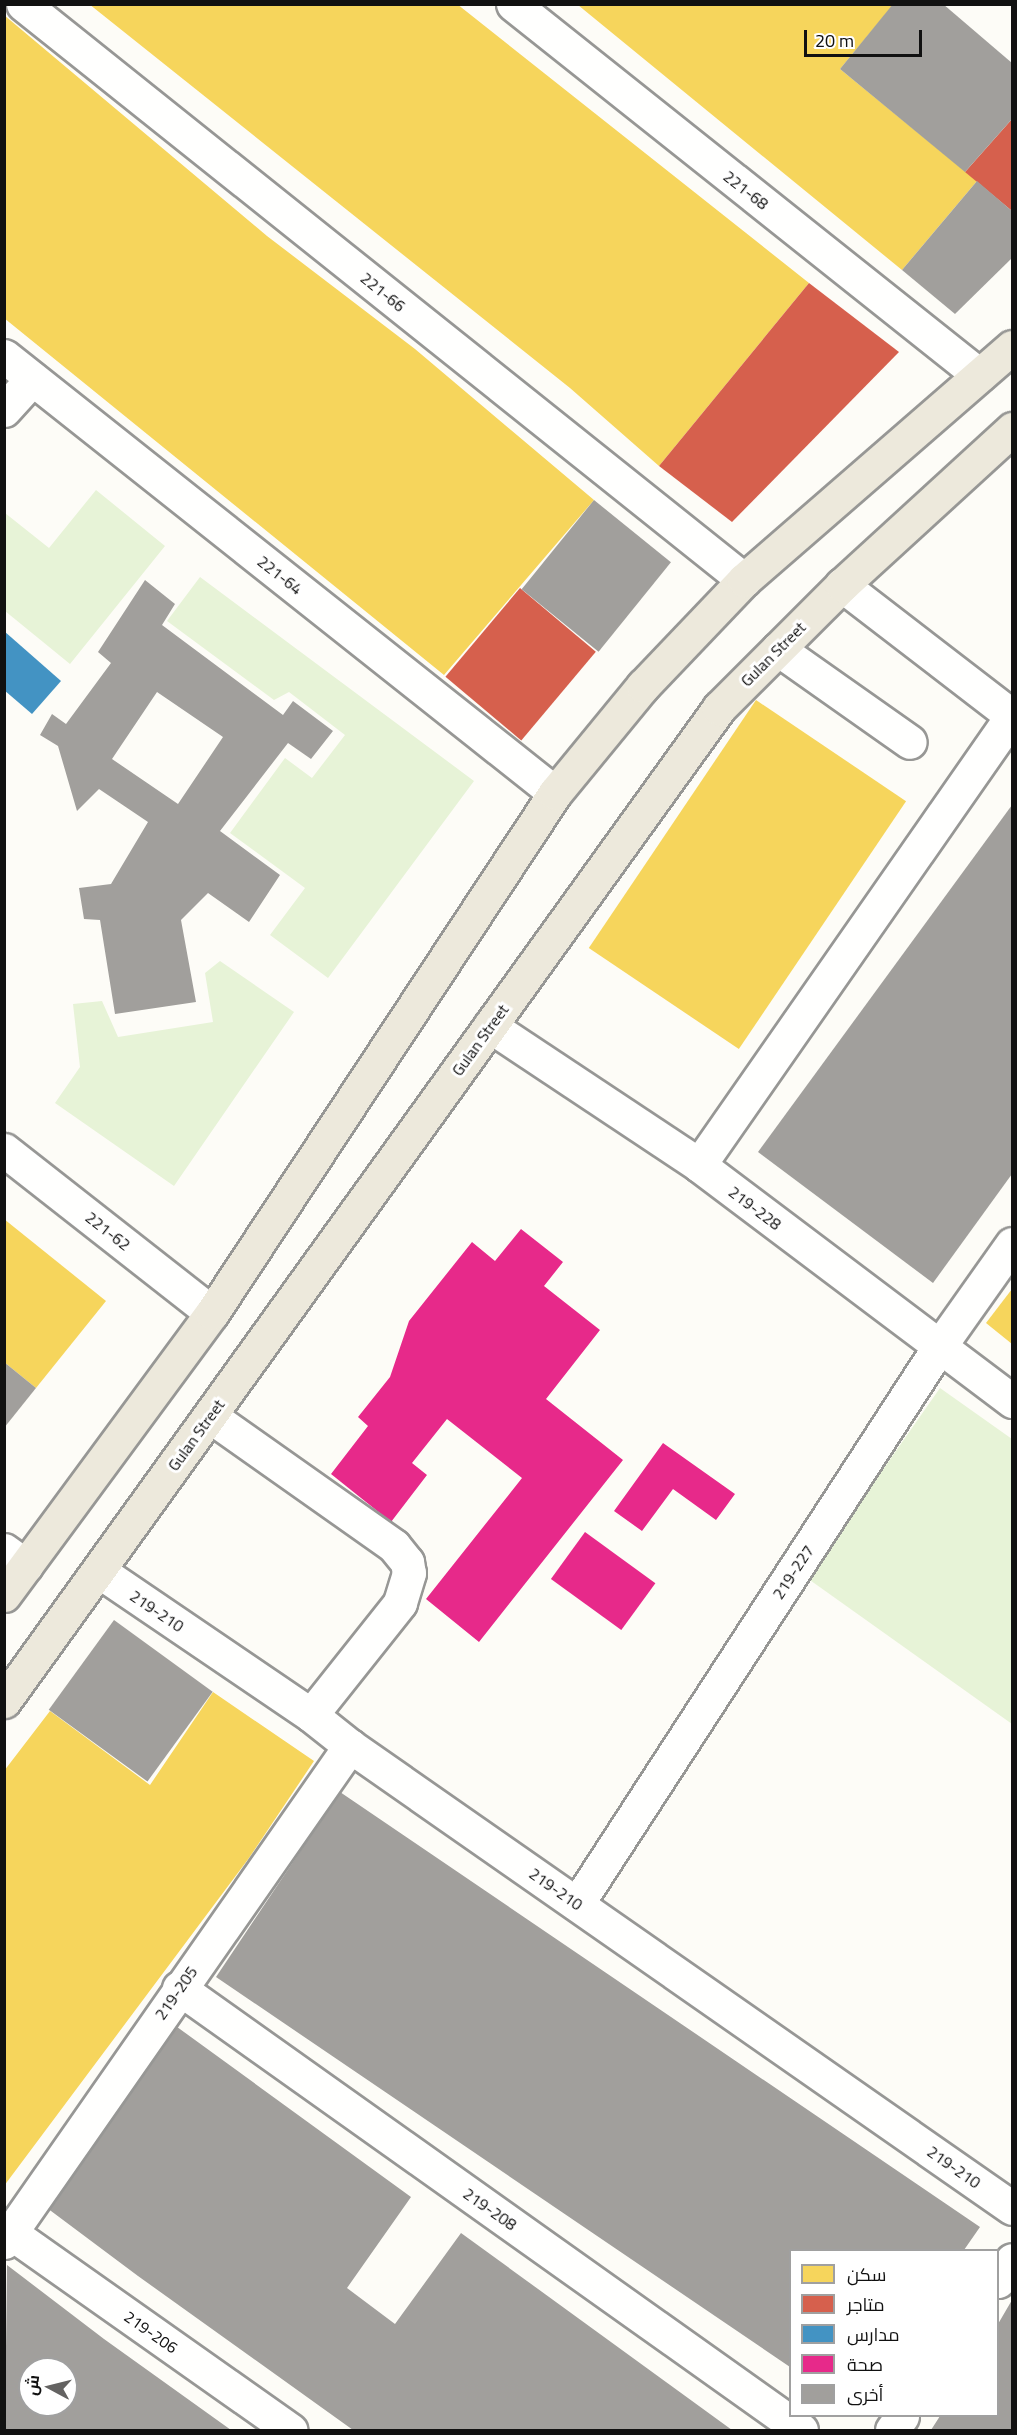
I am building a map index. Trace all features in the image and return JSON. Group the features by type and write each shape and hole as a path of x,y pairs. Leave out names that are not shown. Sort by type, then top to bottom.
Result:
{"main road":[{"path":"4,1595 15,1558 212,1313 555,793 643,686 744,580 1012,347"},
{"name":"Gulan Street","path":"4,1701 719,708 842,585 1012,429"}],"street":[{"name":"221-66","path":"23,4 744,580"},
{"name":"221-68","path":"513,4 979,375"},
{"name":"221-64","path":"4,356 555,793"},
{"path":"4,410 32,379"},
{"path":"699,1165 1012,716 842,585"},
{"path":"778,650 910,742"},
{"name":"219-228","path":"490,1026 699,1165 1012,1401"},
{"name":"221-62","path":"4,1150 212,1313"},
{"name":"219-227","path":"577,1904 939,1347 1012,1244"},
{"path":"210,1416 394,1546 407,1562 409,1573 400,1603 311,1715"},
{"name":"219-210","path":"99,1571 311,1715 350,1746 1012,2208"},
{"name":"219-205","path":"8,2237 179,1988 350,1746"},
{"name":"219-208","path":"179,1988 801,2430"},
{"name":"219-206","path":"8,2237 290,2430"},
{"path":"999,2280 1012,2260"},
{"path":"892,2430 901,2417"}],"green space":[{"path":"96,490 165,546 70,664 5,611 5,513 49,548"},
{"path":"200,577 474,781 328,978 270,935 305,888 230,833 285,758 312,778 345,735 289,692 274,700 167,621"},
{"path":"220,961 294,1012 174,1186 55,1103 80,1067 73,1004 102,1001 118,1037 213,1022 205,973"},
{"path":"940,1388 1012,1439 1012,1724 807,1578"}],"building: سكن":[{"path":"89,4 457,4 809,283 659,466 570,388"},
{"path":"578,5 893,5 840,69 977,181 902,270"},
{"path":"4,15 267,236 415,349 594,500 444,675 4,318"},
{"path":"756,700 906,801 739,1049 589,948"},
{"path":"4,1219 106,1301 36,1388 4,1362"},
{"path":"1012,1289 1012,1344 986,1323"},
{"path":"213,1692 314,1761 249,1858 4,2186 4,1771 50,1711 150,1785"}],"building: متاجر":[{"path":"1012,119 1012,211 965,172"},
{"path":"809,283 899,352 732,522 659,466"},
{"path":"520,588 596,652 521,740 445,677"}],"building: مدارس":[{"path":"4,631 61,681 32,714 4,690"}],"building: صحة":[{"path":"521,1229 563,1262 544,1286 600,1330 546,1399 623,1460 479,1642 426,1599 522,1478 447,1419 412,1463 427,1475 391,1522 331,1474 368,1426 358,1417 390,1377 409,1321 472,1242 495,1261"},
{"path":"663,1443 735,1494 716,1520 673,1489 642,1531 614,1511"},
{"path":"585,1532 655,1583 621,1630 551,1579"}],"building: أخرى":[{"path":"893,4 943,4 1012,63 1012,119 965,172 840,69"},
{"path":"977,181 1012,211 1012,258 955,314 902,270"},
{"path":"594,500 671,562 599,652 522,589"},
{"path":"145,580 175,604 162,625 283,715 293,701 333,731 311,759 288,743 220,831 280,875 249,922 208,893 181,920 196,1002 115,1014 100,920 84,919 79,888 111,884 148,822 99,789 77,811 58,746 40,735 52,714 66,724 111,663 98,652","holes":["157,692 223,737 178,804 112,759"]},
{"path":"1012,805 1012,1174 933,1283 758,1152"},
{"path":"4,1362 36,1388 4,1428"},
{"path":"114,1620 213,1692 147,1782 49,1710"},
{"path":"340,1792 980,2227 965,2249 789,2249 789,2366 216,1977"},
{"path":"173,2024 411,2197 347,2288 395,2324 461,2233 732,2430 353,2430 138,2276 43,2205"},
{"path":"7,2265 104,2339 231,2430 5,2430"},
{"path":"1012,2300 1012,2430 931,2430 939,2417 999,2417 999,2322"}]}
